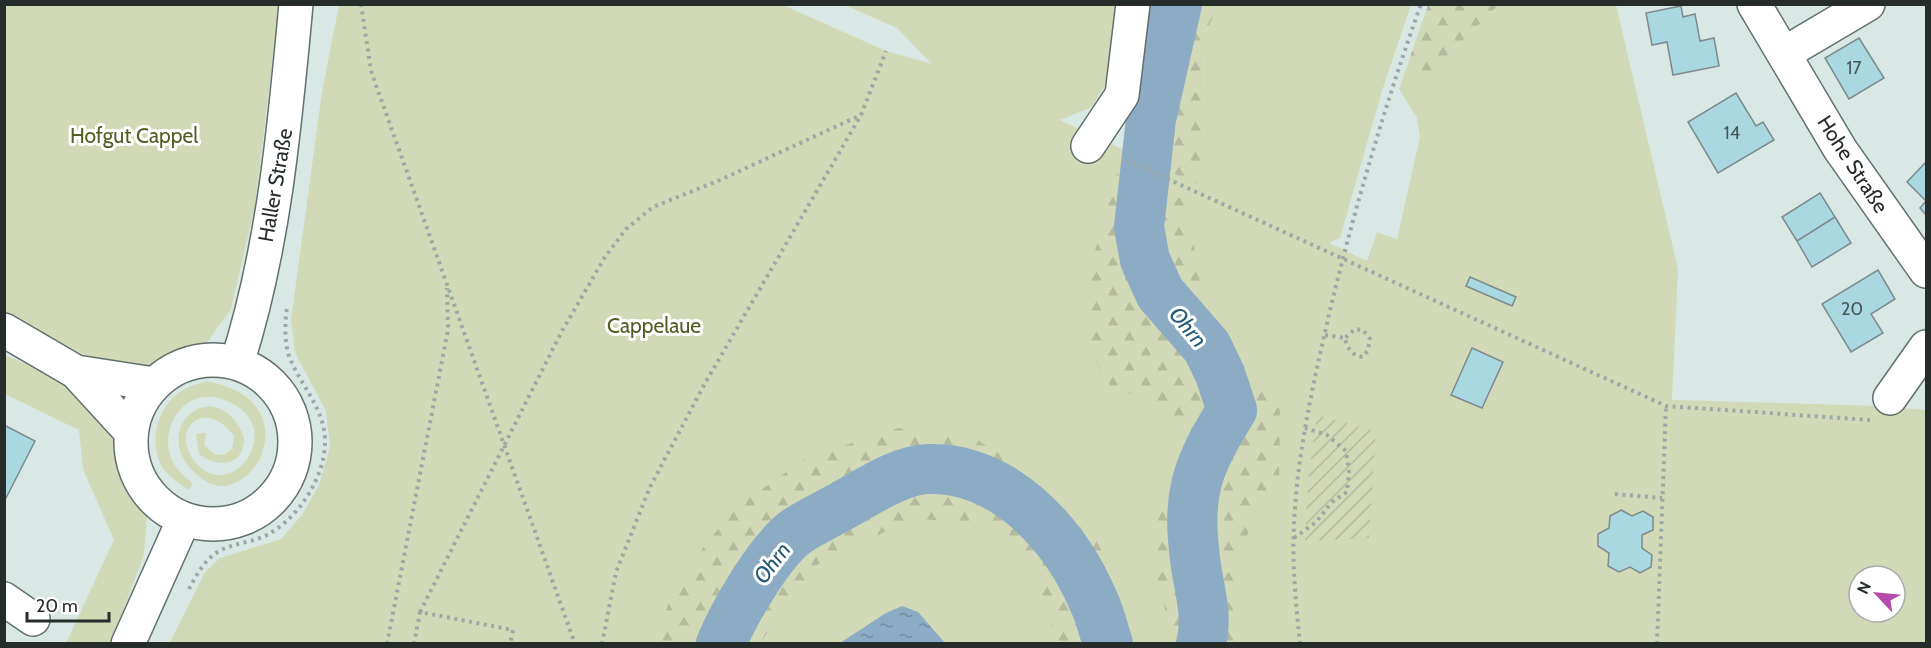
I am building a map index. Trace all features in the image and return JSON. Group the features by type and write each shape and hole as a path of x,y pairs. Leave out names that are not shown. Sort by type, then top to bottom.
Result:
{"main road":[{"name":"Haller Straße","path":"237,363 251,317 285,133 296,4"},
{"path":"1088,146 1122,95 1133,4"},
{"name":"Hohe Straße","path":"1754,4 1840,149 1926,271"},
{"path":"1785,53 1868,4"},
{"path":"4,330 76,372 131,432"},
{"path":"1890,398 1926,347"},
{"path":"215,359 237,363 267,381 279,393 291,416 295,442 290,468 278,491 259,510 235,520 209,524 184,519 160,505 143,484 132,459 131,432 139,406 154,384 171,370 193,362 215,359"},
{"path":"76,372 154,384"},
{"path":"128,644 184,519"},
{"path":"4,599 33,619"}],"path":[{"path":"361,4 371,71 575,644"},
{"path":"1300,644 1294,538 1305,428 1343,258 1391,87 1420,4"},
{"path":"602,644 616,572 650,487 704,385 861,115 886,51"},
{"path":"414,644 420,612 562,330 605,257 626,229 653,207 720,180 861,115"},
{"path":"1126,160 1666,406 1870,420 1890,398"},
{"path":"387,644 448,330 447,284"},
{"path":"186,594 201,567 217,552 272,533 296,511 315,483 325,445 320,411 289,356 284,326 287,304"},
{"path":"1355,329 1364,330 1370,339 1368,350 1363,357 1356,356 1347,347 1345,338 1355,329"},
{"path":"1325,335 1345,338"},
{"path":"1657,644 1666,406"},
{"path":"1294,538 1316,522 1332,502 1347,492 1349,472 1346,451 1327,435 1305,428"},
{"path":"1615,494 1662,498"},
{"path":"420,612 513,630 510,644"}],"green space":[{"name":"Hofgut Cappel","path":"4,5 279,5 255,206 231,309 203,348 182,353 159,368 127,368 90,358 5,313"},
{"name":"Cappelaue","path":"339,5 783,5 886,51 932,64 897,28 845,5 1127,5 1110,77 1092,107 1060,120 1202,186 1204,35 1219,5 1411,5 1382,91 1340,238 1329,243 1367,261 1377,232 1397,239 1420,137 1417,118 1399,89 1409,60 1420,82 1499,5 1616,5 1678,269 1672,400 1880,406 1926,410 1926,643 169,644 205,572 220,558 281,539 302,515 319,485 330,447 326,411 295,353 291,320 322,92"},
{"path":"1142,5 1219,5 1204,35 1202,186 1126,152"},
{"path":"1428,5 1499,5 1420,82 1409,60"},
{"path":"1118,169 1187,202 1205,313 1280,410 1279,484 1235,554 1236,643 1173,643 1149,542 1188,448 1167,408 1110,386 1091,352 1088,276"},
{"path":"4,355 34,367 81,393 121,435 124,464 147,513 144,554 111,643 66,643 114,540 83,469 79,430 5,394"},
{"path":"207,381 224,386 249,399 258,410 264,423 263,449 258,462 239,481 226,486 218,486 210,484 197,475 183,458 178,441 182,425 190,414 203,407 218,408 232,417 244,437 243,447 235,459 222,463 214,462 199,454 196,434 206,433 204,445 214,454 223,455 232,449 234,436 223,424 211,419 201,418 193,422 188,429 186,439 188,451 196,463 211,474 226,474 240,467 250,455 254,439 252,423 240,409 218,398 205,397 194,400 177,414 168,436 174,464 193,484 188,490 163,468 158,458 156,435 162,413 168,403 187,388"},
{"path":"1317,415 1376,431 1369,538 1305,541 1308,482"},
{"path":"898,428 974,438 1047,483 1097,532 1129,643 1057,643 1031,562 989,526 913,518 815,566 760,643 655,643 676,582 734,509 806,458"}],"water":[{"path":"902,606 918,612 945,643 840,643 886,613"}],"building":[{"path":"1681,6 1683,17 1695,14 1700,41 1714,38 1719,66 1673,75 1667,42 1652,45 1646,13"},
{"path":"1859,38 1884,78 1849,99 1825,58"},
{"path":"1736,93 1756,126 1763,122 1774,140 1718,173 1688,122"},
{"path":"1926,162 1926,201 1907,182"},
{"path":"1820,193 1835,217 1797,241 1782,217"},
{"path":"1926,201 1926,215 1920,208"},
{"path":"1835,217 1851,243 1812,267 1797,241"},
{"path":"1878,270 1895,299 1871,314 1883,333 1851,352 1822,304"},
{"path":"1470,277 1516,297 1512,306 1466,286"},
{"path":"1472,348 1503,362 1482,408 1451,395"},
{"path":"4,425 35,441 4,502"},
{"path":"1621,510 1632,516 1643,511 1653,517 1653,530 1642,535 1642,548 1652,555 1651,567 1640,573 1630,567 1619,572 1608,566 1609,553 1598,546 1598,534 1609,528 1610,516"}],"waterway":[{"name":"Ohrn","path":"1177,4 1151,119 1139,227 1145,260 1160,293 1207,347 1220,374 1232,410 1209,449 1196,484 1193,501 1193,542 1204,615 1201,644"},
{"name":"Ohrn","path":"721,644 744,600 765,567 797,531 887,481 918,470 928,469 956,471 982,479 1007,492 1029,509 1049,529 1081,576 1098,611 1108,644"}]}
